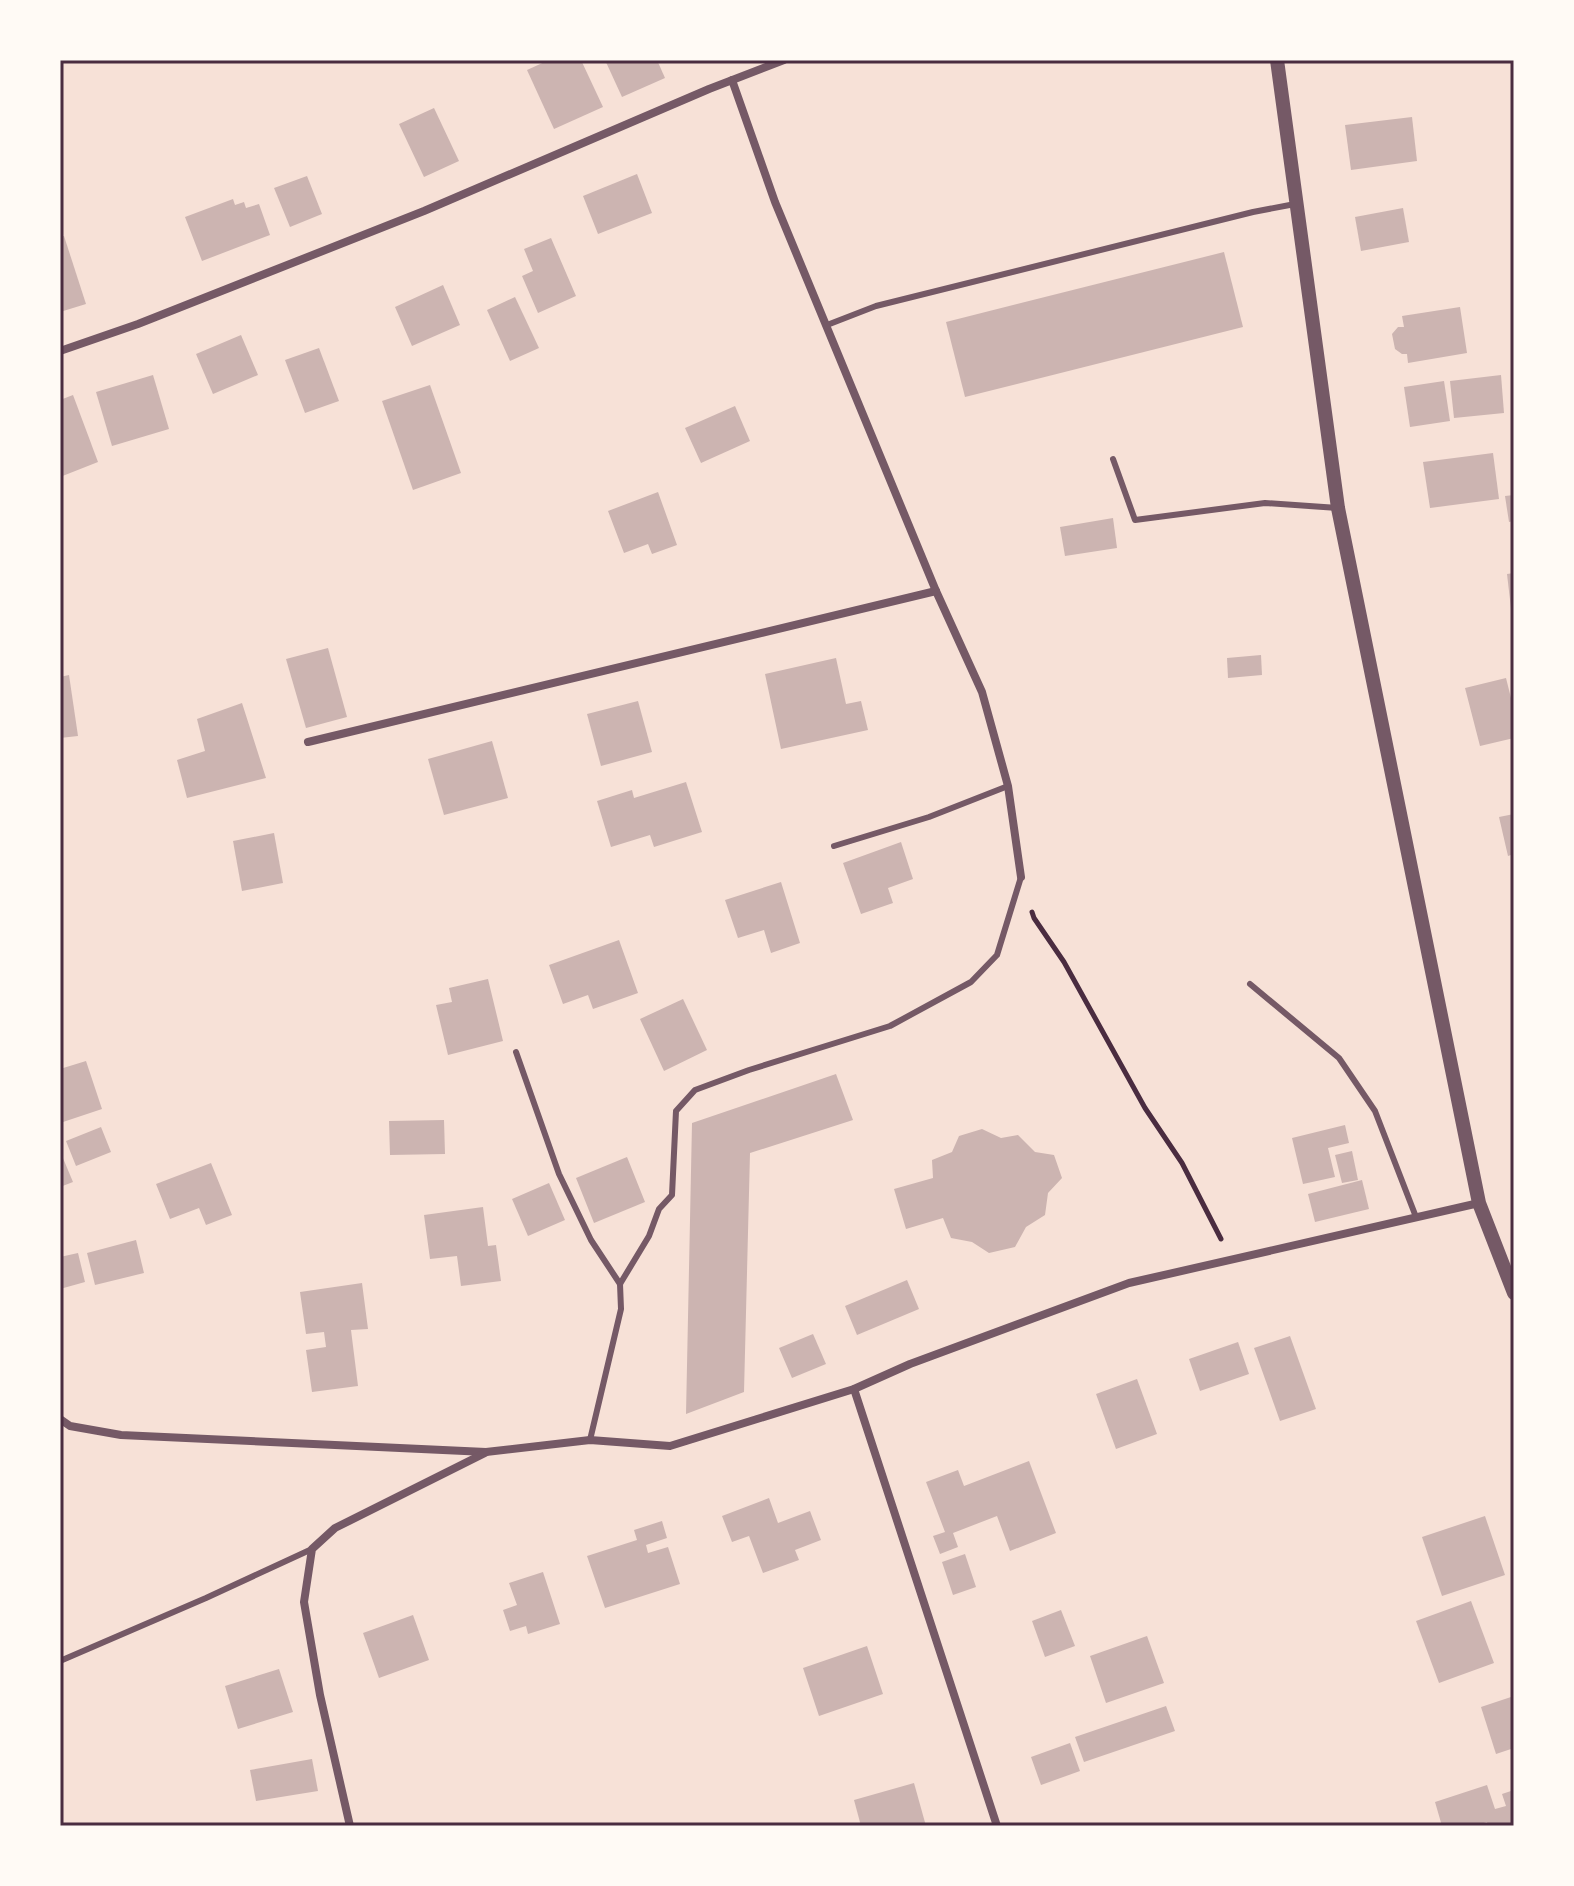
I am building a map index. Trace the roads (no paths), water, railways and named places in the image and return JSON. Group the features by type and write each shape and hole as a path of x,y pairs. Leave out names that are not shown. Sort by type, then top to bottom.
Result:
{"street":[{"path":"60,351 138,324 424,211 784,60"},
{"path":"1277,60 1338,508 1479,1203 1514,1293"},
{"path":"732,80 775,202 936,591 982,692 1008,786 1021,877"},
{"path":"308,742 936,591"},
{"path":"60,1419 70,1426 121,1435 486,1452 590,1440 670,1446 854,1389 910,1364 1129,1283 1479,1203"},
{"path":"854,1389 997,1826"},
{"path":"350,1826 320,1695 304,1602 312,1549 335,1528 486,1452"}],"lane":[{"path":"827,325 876,306 1296,204"},
{"path":"1113,459 1135,520 1265,503 1338,508"},
{"path":"834,846 929,817 1008,786"},
{"path":"620,1284 649,1236 659,1209 672,1195 676,1111 695,1090 890,1026 971,982 997,955 1021,877"},
{"path":"1250,984 1339,1058 1375,1111 1416,1217"},
{"path":"516,1052 559,1174 591,1240 620,1284 621,1309 590,1440"},
{"path":"60,1661 312,1549"}]}
